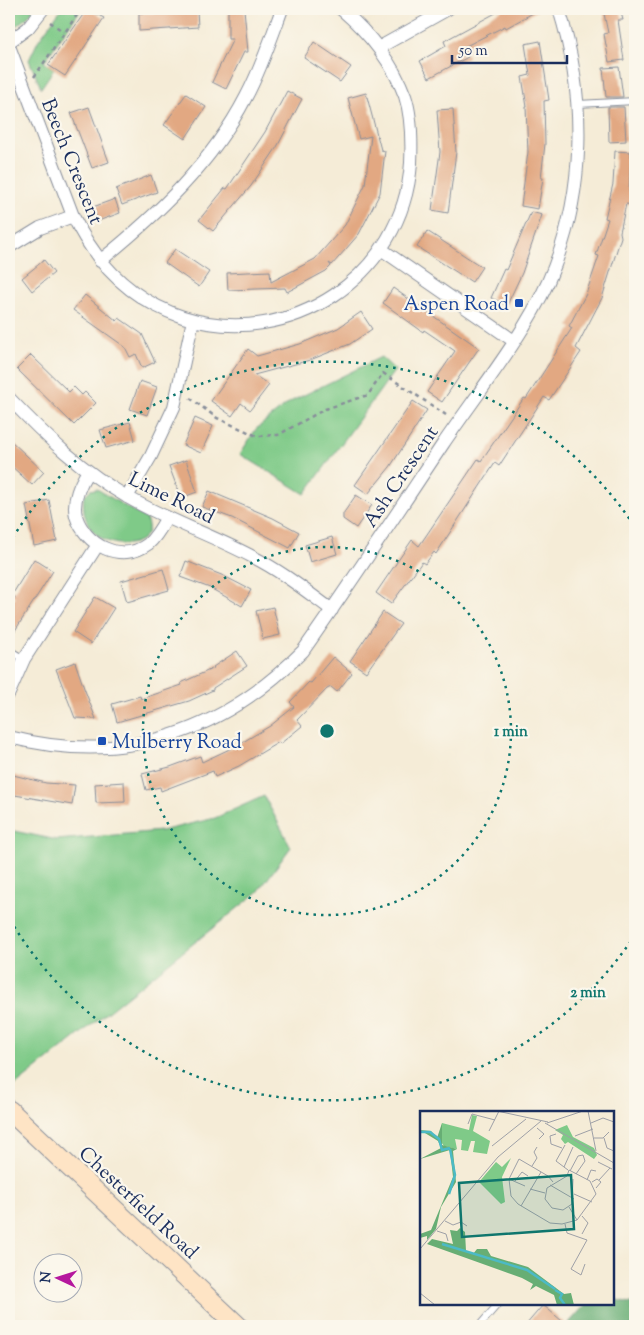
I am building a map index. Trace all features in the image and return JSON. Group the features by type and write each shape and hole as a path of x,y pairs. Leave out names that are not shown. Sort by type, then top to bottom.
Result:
{"main road":[{"name":"Chesterfield Road","path":"9,1110 238,1326"}],"street":[{"path":"100,261 156,214 197,169 224,132 250,90 263,62 282,9"},
{"name":"Beech Crescent","path":"9,46 73,216 85,240 100,261 137,296 158,307 193,320 240,326 286,320 305,312 343,289 381,250 397,223 405,201 412,151 405,97 380,47 341,9"},
{"path":"380,47 448,9"},
{"name":"Ash Crescent","path":"9,737 69,748 135,745 166,738 233,708 279,675 304,651 514,341 547,283 571,213 579,142 578,104 571,60 558,9"},
{"path":"9,42 28,28 41,12"},
{"path":"9,248 40,228 73,216"},
{"path":"381,250 514,341"},
{"path":"127,497 166,425 179,390 193,320"},
{"name":"Lime Road","path":"9,398 52,442 88,472 166,519 254,557 332,610"},
{"path":"88,472 78,491 76,514 82,528 97,546 121,552 134,550 152,539 166,519"},
{"path":"9,693 24,659 97,546"}],"lane":[{"path":"578,104 635,101"},
{"path":"9,650 24,659"},
{"path":"479,1326 497,1305"}],"path":[{"path":"26,91 81,9"},
{"path":"41,12 64,32"},
{"path":"179,390 218,418 257,436 278,435 325,410 368,395 383,373 458,423"}],"green space":[{"path":"9,9 34,9 29,16 9,31"},
{"path":"61,9 81,9 44,62 54,69 41,88 29,60 38,41"},
{"path":"381,357 395,370 305,494 240,454 256,429 290,402"},
{"path":"97,489 146,519 148,531 142,539 132,543 118,544 105,540 93,531 85,516 84,496 90,490"},
{"path":"264,796 291,847 258,892 11,1089 9,1087 9,830 57,840 161,831 215,818"},
{"path":"614,1299 635,1304 635,1326 566,1326 585,1305 614,1305"}],"building":[{"path":"87,9 104,18 65,76 48,65"},
{"path":"228,9 244,9 248,52 244,52 226,89 212,82 233,39 228,39"},
{"path":"503,9 540,9 506,28 505,26 466,46 468,49 456,57 467,54 468,57 429,78 420,61 446,46 444,41"},
{"path":"603,9 620,9 623,20 618,20 624,60 609,62 604,34 608,33"},
{"path":"172,10 197,10 198,27 139,31 139,13 172,13"},
{"path":"540,41 549,100 544,101 545,144 541,178 543,178 538,209 521,206 528,152 527,107 522,77 530,75 525,44"},
{"path":"314,42 351,67 340,82 304,58"},
{"path":"619,67 623,97 606,97 603,68"},
{"path":"287,91 302,99 277,147 251,186 213,231 199,220 225,188 227,189 265,132"},
{"path":"366,93 381,150 385,151 380,193 359,234 332,265 329,263 331,266 326,271 287,292 285,288 228,290 227,273 270,271 271,282 315,259 345,225 365,185 371,136 359,139 348,98"},
{"path":"186,94 206,107 185,139 164,125"},
{"path":"89,107 109,162 92,168 71,113"},
{"path":"608,107 624,107 626,141 609,142"},
{"path":"453,109 456,152 448,213 432,210 440,152 437,110"},
{"path":"615,151 631,152 629,192 635,194 633,205 626,204 620,232 621,237 602,298 576,348 581,352 549,400 544,397 499,466 495,463 436,554 434,552 425,564 422,562 391,604 376,593 412,540 419,546 478,459 481,461 524,398 526,399 572,328 569,326 586,294 599,256 596,255 608,219 605,218 613,184"},
{"path":"151,175 157,192 122,205 116,189"},
{"path":"115,199 120,213 98,221 93,207"},
{"path":"531,212 542,215 522,273 507,305 491,298 504,269 506,270"},
{"path":"427,231 482,267 472,282 417,247"},
{"path":"175,249 209,272 199,287 165,263"},
{"path":"44,260 54,273 32,291 22,278"},
{"path":"393,288 479,348 442,402 427,392 455,351 424,330 423,332 383,303"},
{"path":"85,295 117,321 119,318 142,334 155,362 142,368 136,354 130,357 125,347 73,310"},
{"path":"361,312 372,329 350,344 310,360 254,375 269,385 250,410 241,403 232,416 211,401 248,349 257,356 300,344 338,328"},
{"path":"31,355 69,392 74,387 82,395 85,392 96,403 74,425 17,369"},
{"path":"140,381 157,387 147,415 130,409"},
{"path":"413,401 427,410 390,467 368,494 355,485"},
{"path":"195,418 213,426 201,453 183,445"},
{"path":"130,422 135,440 106,448 100,430"},
{"path":"9,439 44,472 32,485 9,464"},
{"path":"186,460 197,492 181,498 169,466"},
{"path":"209,491 273,518 299,532 290,548 232,518 202,507"},
{"path":"356,495 372,505 356,528 343,519 343,514"},
{"path":"49,500 57,541 34,546 26,505"},
{"path":"332,537 337,554 310,562 305,545"},
{"path":"34,559 53,571 9,640 9,607 15,597 12,595"},
{"path":"186,561 224,576 251,590 242,606 210,588 180,577"},
{"path":"163,569 169,590 127,602 121,581"},
{"path":"95,597 114,608 91,644 73,632"},
{"path":"273,607 280,635 263,639 256,611"},
{"path":"383,612 401,624 366,672 350,661"},
{"path":"237,651 247,666 213,688 213,690 189,701 117,722 112,704 140,696 141,699 182,685 181,683 214,668"},
{"path":"333,657 352,673 337,692 331,687 327,689 297,720 302,726 280,744 279,742 239,766 215,777 213,771 161,791 160,787 146,790 142,774 170,767 200,756 202,762 236,746 270,726 294,707 290,702 309,682 311,683"},
{"path":"75,662 96,719 75,718 56,669"},
{"path":"9,774 46,783 75,785 72,805 9,794"},
{"path":"124,782 125,802 96,803 95,784"},
{"path":"543,1305 568,1326 525,1326"}],"place":[{"name":"Aspen Road","path":"519,303"},
{"name":"Mulberry Road","path":"102,741"}]}
